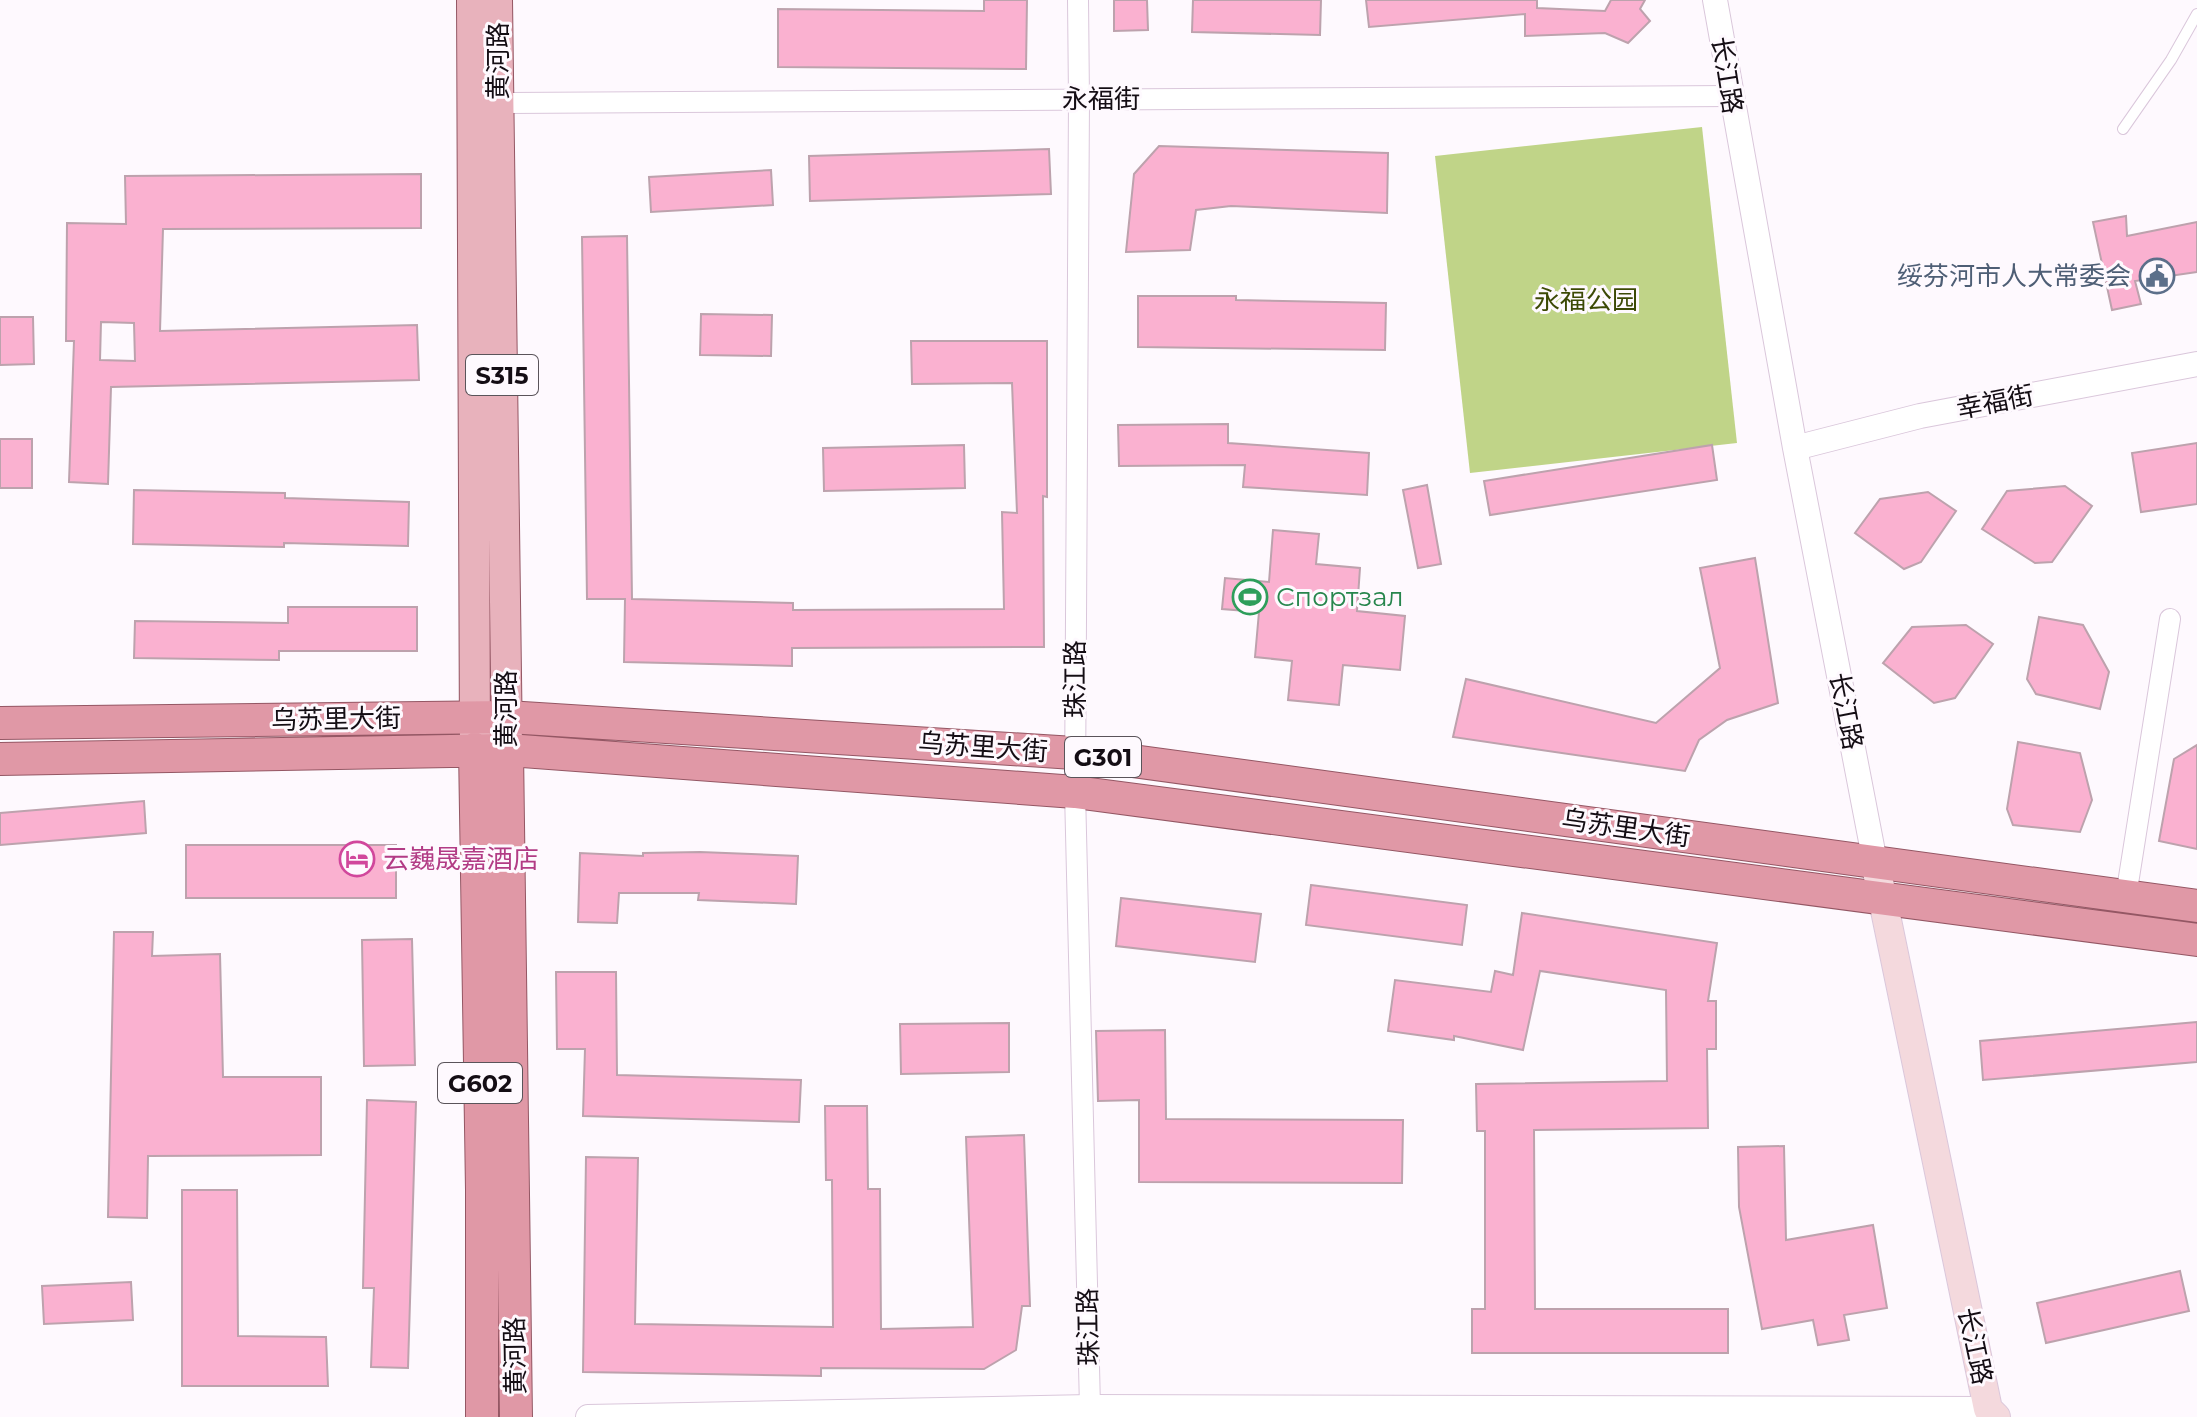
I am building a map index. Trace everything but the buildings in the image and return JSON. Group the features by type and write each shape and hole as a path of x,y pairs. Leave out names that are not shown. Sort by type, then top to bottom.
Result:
{"highway":[{"name":"乌苏里大街","path":"0,723 507,717 1074,753 2197,906"},
{"name":"乌苏里大街","path":"0,759 475,749 1075,792 2197,940"},
{"name":"黄河路","path":"475,749 482,1417"},
{"name":"黄河路","path":"507,750 516,1417"}],"main road":[{"name":"黄河路","path":"472,0 485,103 507,750"},
{"name":"黄河路","path":"475,749 485,103 497,0"},
{"name":"长江路","path":"1875,862 1991,1414"}],"street":[{"name":"珠江路","path":"1078,0 1074,753 1090,1407"},
{"name":"长江路","path":"1715,0 1795,448 1875,862"},
{"name":"永福街","path":"485,103 1730,96"},
{"name":"幸福街","path":"1795,448 1920,416 2197,364"},
{"path":"2126,896 2170,619"},
{"path":"588,1417 1090,1407 1991,1414"}],"lane":[{"path":"2123,129 2171,60 2197,14"}],"green space":[{"name":"永福公园","path":"1702,127 1737,443 1470,473 1435,156"}],"place":[{"name":"绥芬河市人大常委会","path":"2157,276"},
{"name":"Спортзал","path":"1250,597"},
{"name":"云巍晟嘉酒店","path":"357,859"}]}
